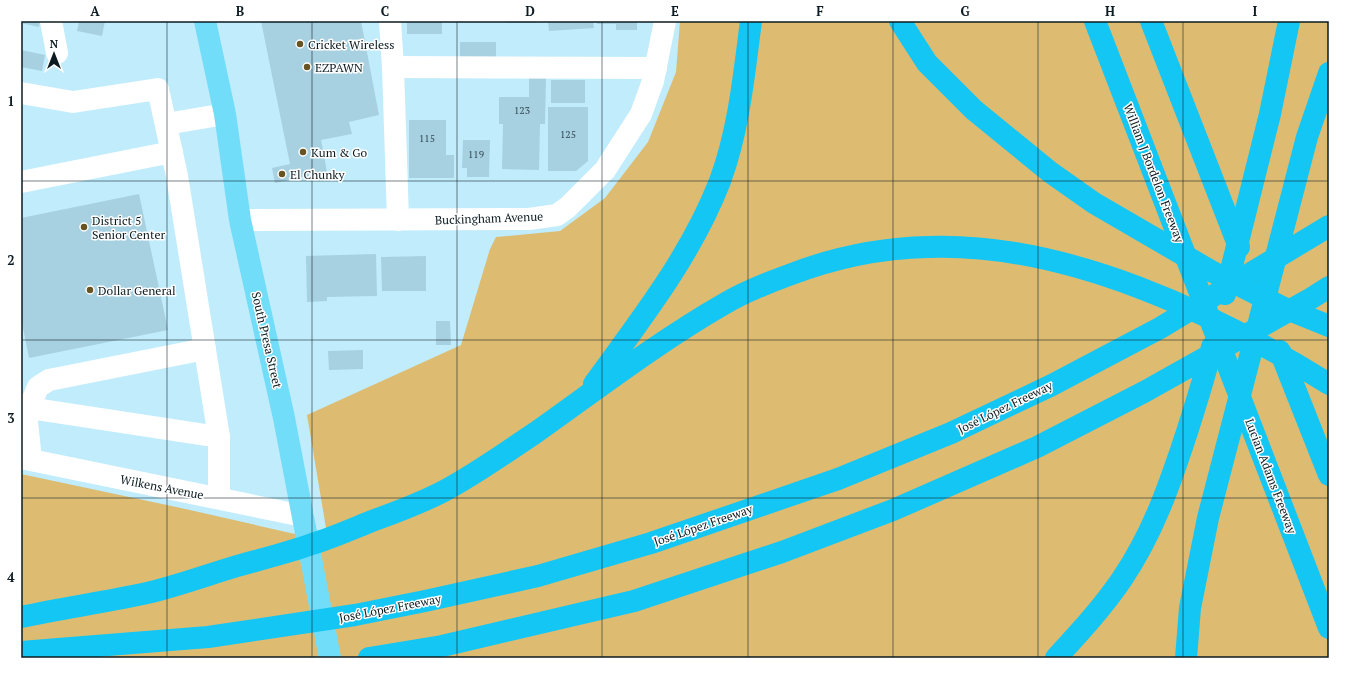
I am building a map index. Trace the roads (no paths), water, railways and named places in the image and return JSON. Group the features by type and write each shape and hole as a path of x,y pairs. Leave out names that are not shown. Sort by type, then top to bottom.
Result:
{"highway":[{"path":"582,400 659,295 702,223 720,180 733,139 744,76 751,21"},
{"path":"900,21 927,63 974,110 1050,172 1094,203 1211,271 1282,307 1329,326"},
{"name":"William J Bordelon Freeway","path":"1095,21 1213,325"},
{"path":"1151,21 1329,475"},
{"path":"1056,658 1102,607 1123,577 1145,540 1162,505 1184,442 1212,349 1270,114 1289,21"},
{"path":"1186,658 1190,608 1208,518 1307,137 1329,73"},
{"name":"José López Freeway","path":"21,652 208,637 355,615 425,602 538,576 651,543 838,479 951,433 1052,385 1160,328 1329,226"},
{"path":"21,617 149,592 313,544 409,507 446,490 488,465 673,335 728,301 772,281 807,268 850,256 890,250 928,247 961,247 994,250 1070,266 1107,277 1180,306 1269,348 1329,384"},
{"path":"369,658 442,646 634,601 782,552 893,510 1037,447 1144,392 1324,290"},
{"name":"Lucian Adams Freeway","path":"1213,325 1329,628"}],"main road":[{"name":"South Presa Street","path":"205,21 226,114 240,220 282,410 330,658"}],"street":[{"path":"51,21 57,53"},
{"path":"390,21 398,220"},
{"name":"Buckingham Avenue","path":"240,220 529,219 557,215 568,207 605,170 641,114 653,80 665,21"},
{"path":"392,67 656,68"},
{"path":"21,93 72,102 158,89 177,176 220,437 219,498"},
{"path":"166,124 226,114"},
{"path":"21,182 172,152"},
{"path":"26,459 29,408 38,387 49,380 205,349"},
{"path":"29,408 220,437"},
{"name":"Wilkens Avenue","path":"26,459 303,516"}],"place":[{"name":"Cricket Wireless","path":"300,44"},
{"name":"EZPAWN","path":"307,67"},
{"name":"Kum & Go","path":"303,152"},
{"name":"El Chunky","path":"282,174"},
{"name":"District 5 Senior Center","path":"84,227"},
{"name":"Dollar General","path":"90,290"}]}
